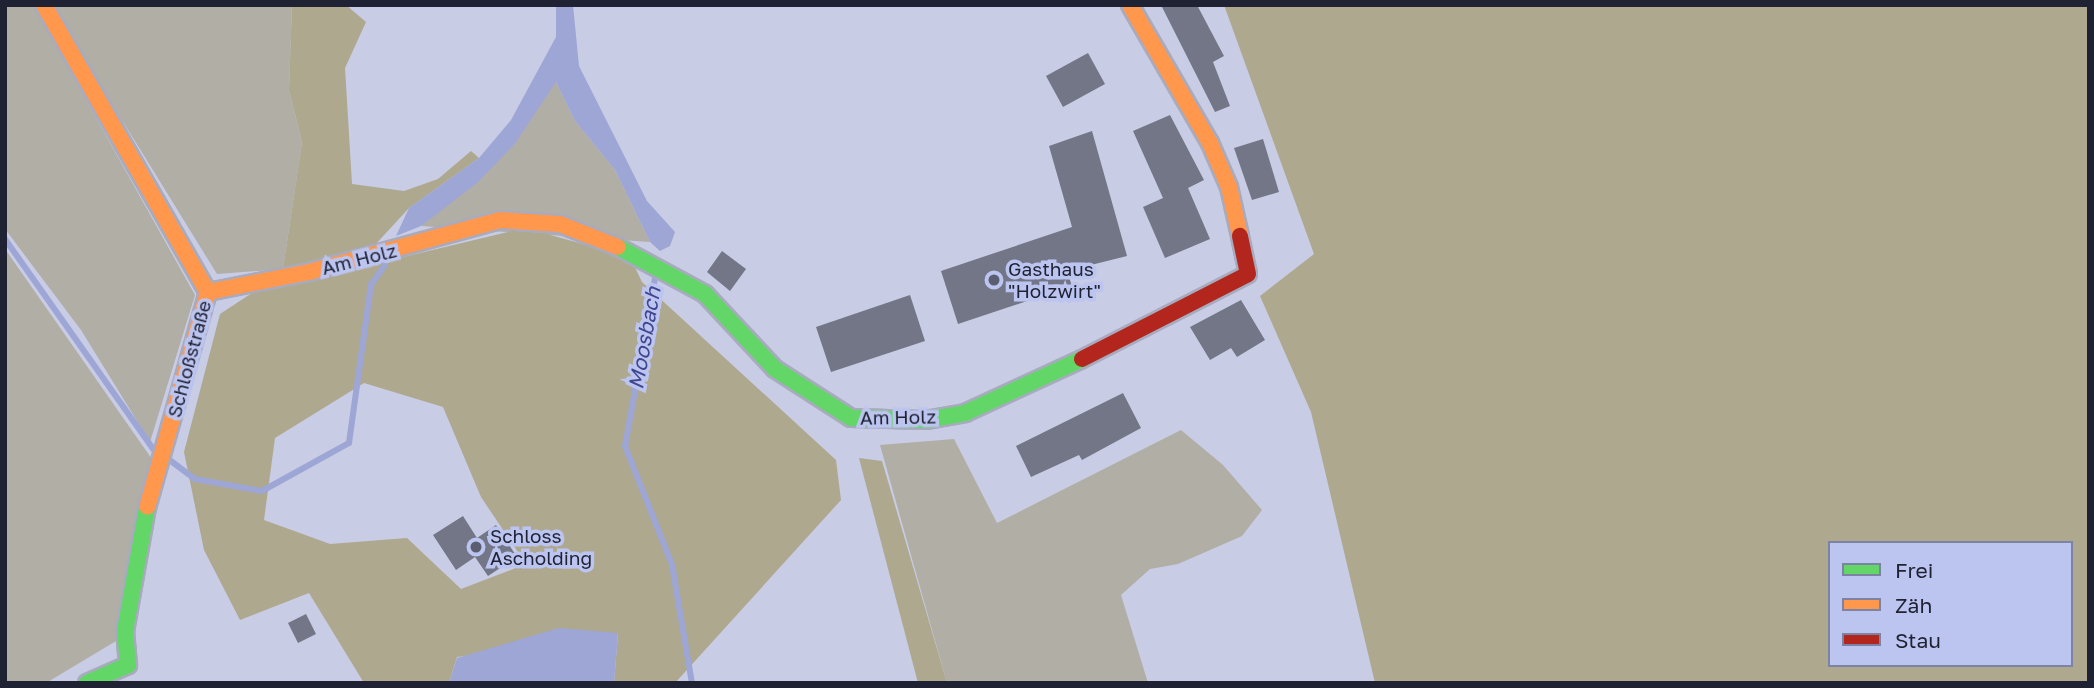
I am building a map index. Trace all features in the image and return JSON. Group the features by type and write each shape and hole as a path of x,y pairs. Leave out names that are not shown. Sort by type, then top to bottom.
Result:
{"street":[{"name":"Schloßstraße","path":"44,5 208,292 138,540 125,631 128,665 87,683"},
{"name":"Am Holz","path":"208,292 384,253 500,220 523,220 595,234 667,269 705,294 775,369 851,418 888,421 939,418 999,402 1248,274 1229,187 1210,143 1130,5"}],"shaded area":[{"path":"5,5 33,5 195,295 150,442 81,330 5,229"},
{"path":"51,5 292,5 289,90 302,142 283,269 217,274"},
{"path":"292,5 346,5 366,22 345,68 352,184 404,191 438,179 471,151 479,158 409,208 374,246 283,269 302,142 289,90"},
{"path":"1224,5 2089,5 2089,683 1375,683 1311,412 1260,296 1314,254"},
{"path":"556,82 575,121 615,170 650,242 421,226 514,145 547,89"},
{"path":"525,228 630,257 642,282 836,460 841,500 675,683 614,683 618,634 457,657 449,683 364,683 309,593 240,620 204,550 184,452 220,314 252,293","holes":["364,383 443,407 481,497 526,564 461,589 407,538 330,544 264,520 275,438"]},
{"path":"5,249 154,462 116,641 46,683 5,683"},
{"path":"1181,430 1223,465 1262,510 1242,536 1178,564 1150,569 1121,595 1148,683 947,683 880,445 954,439 997,523"},
{"path":"859,458 882,461 947,683 918,683"}],"water":[{"path":"556,5 573,5 579,66 647,201 675,232 670,246 660,251 650,242 615,170 575,121 556,82 514,145 477,183 421,226 396,236 409,208 479,158 511,120 556,37"},
{"path":"559,628 618,633 614,683 449,683 457,658"}],"building":[{"path":"1161,5 1197,5 1224,56 1213,62 1230,106 1215,112"},
{"path":"1088,53 1105,84 1063,107 1046,76"},
{"path":"1170,115 1204,180 1188,188 1210,239 1165,258 1143,207 1163,198 1133,131"},
{"path":"1092,131 1127,256 1067,271 1072,286 958,324 941,271 1072,227 1049,146"},
{"path":"1263,139 1279,192 1252,200 1234,148"},
{"path":"722,251 746,269 730,291 707,272"},
{"path":"910,295 925,341 831,372 816,327"},
{"path":"1241,300 1265,340 1237,357 1231,348 1210,360 1190,327"},
{"path":"1123,393 1141,428 1082,460 1079,455 1031,477 1016,446"},
{"name":"Schloss Ascholding","path":"463,516 477,538 496,525 517,557 488,576 475,557 456,570 433,535"},
{"path":"306,614 316,634 298,643 288,623"}],"waterway":[{"path":"5,239 153,449"},
{"path":"171,461 195,479 262,491 349,443 371,285 385,265"},
{"name":"Moosbach","path":"655,278 625,446 672,565 692,683"}],"traffic: fast":[{"path":"618,247 705,294 775,369 851,418 926,420 965,413 1082,359"},
{"path":"87,683 128,665 125,631 147,507"}],"traffic: slow":[{"path":"44,5 208,292 147,507"},
{"path":"1130,5 1210,143 1229,187 1240,236"},
{"path":"208,292 309,272 500,220 560,224 618,247"}],"traffic: jam":[{"path":"1082,359 1248,274 1240,236"}],"place":[{"name":"Gasthaus \"Holzwirt\"","path":"994,280"},
{"name":"Schloss Ascholding","path":"476,547"}]}
